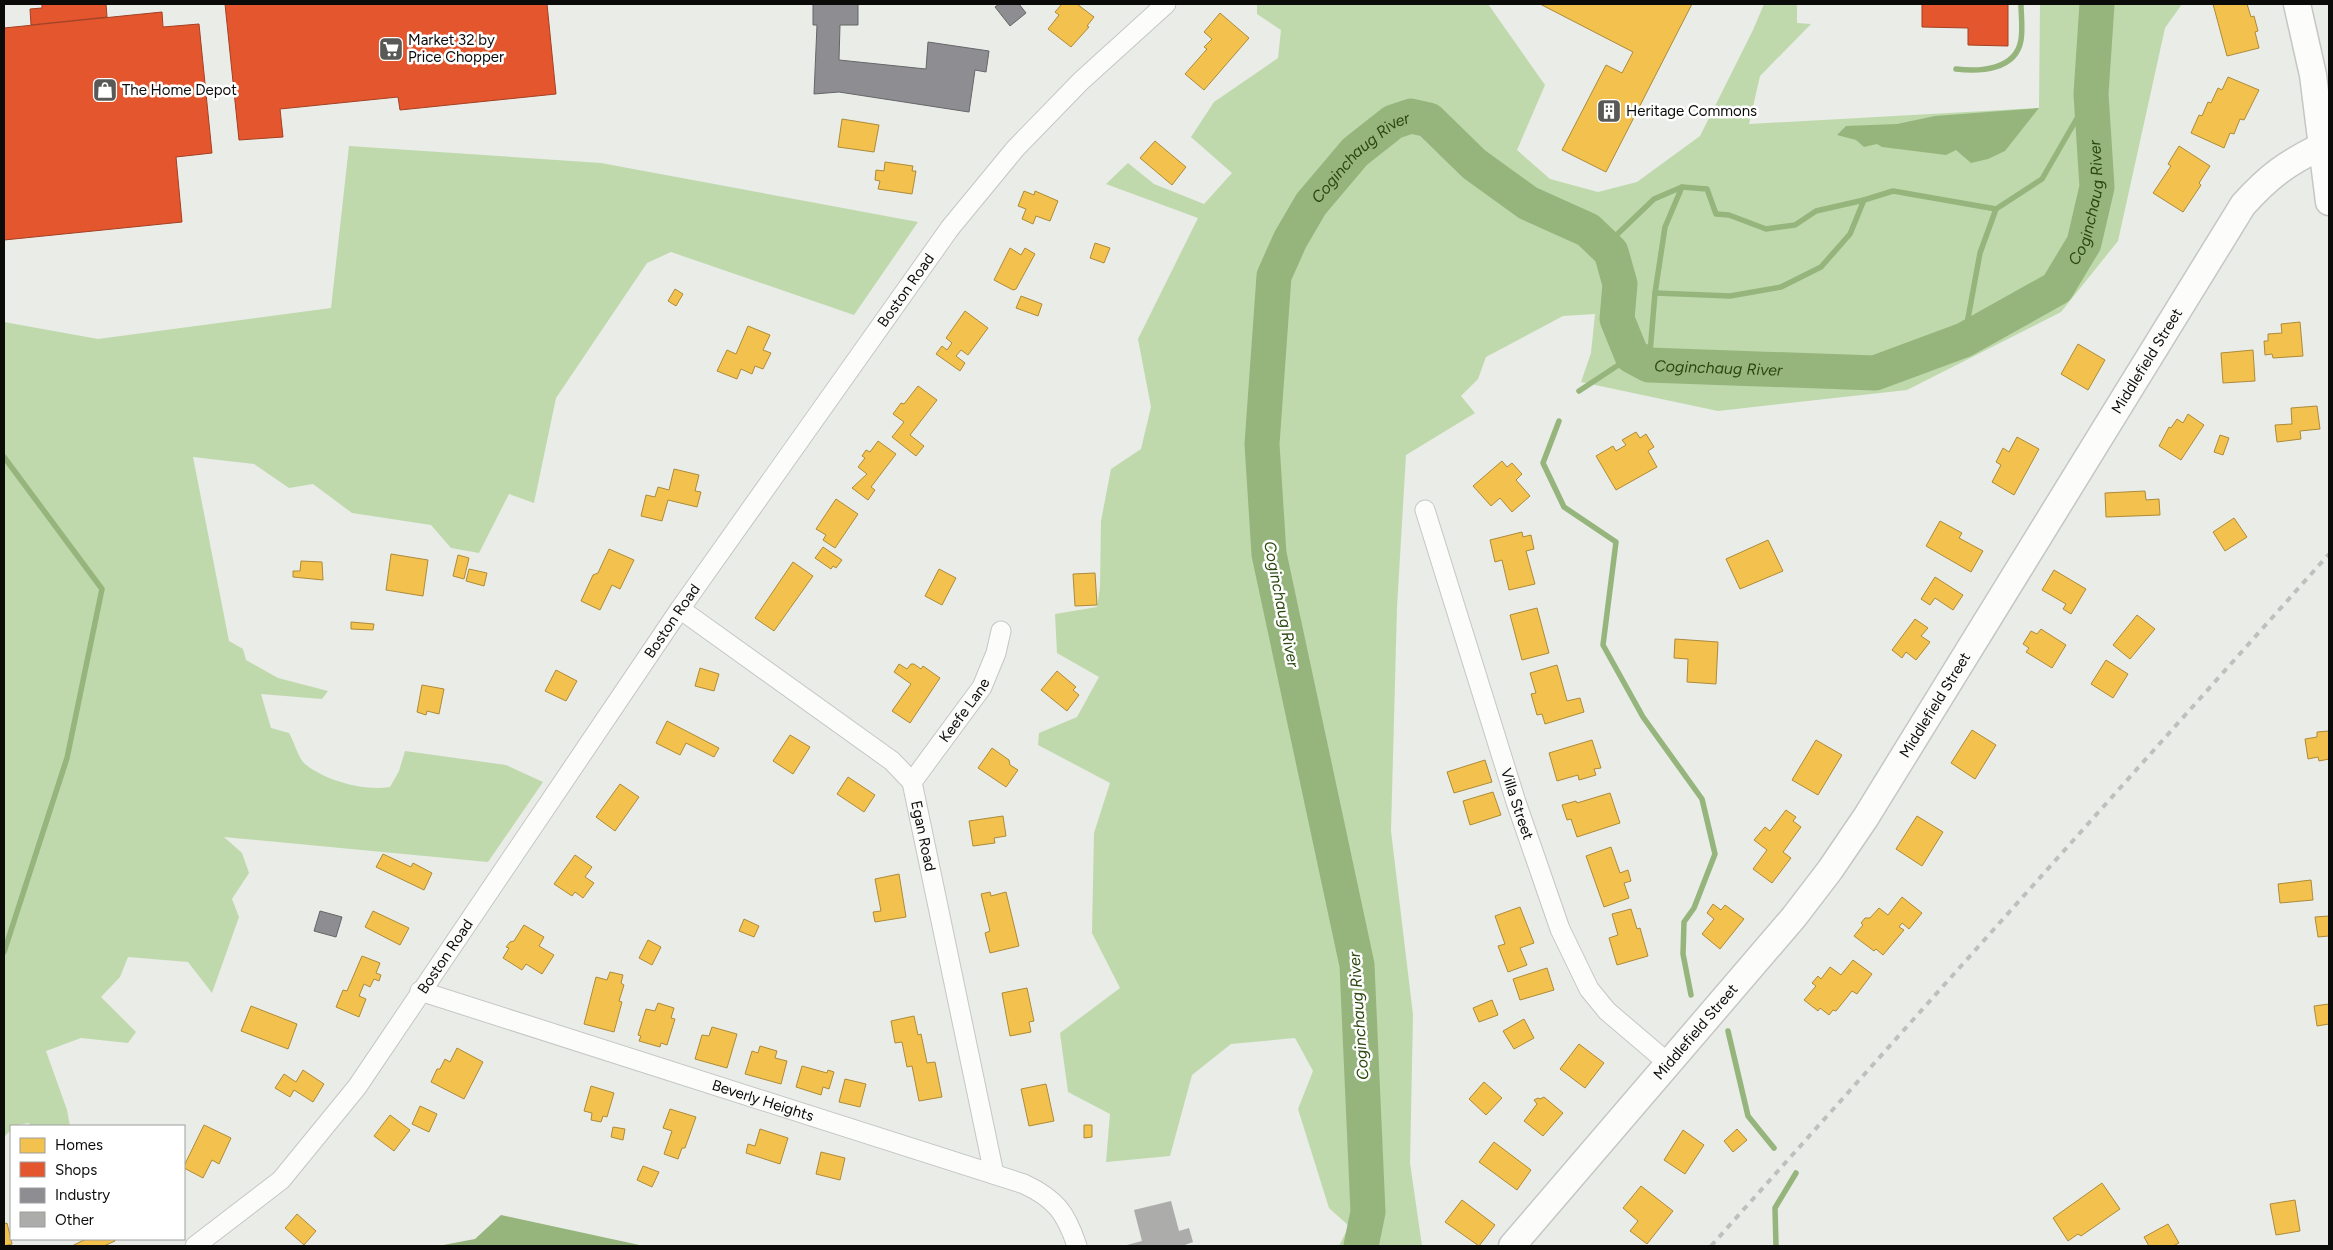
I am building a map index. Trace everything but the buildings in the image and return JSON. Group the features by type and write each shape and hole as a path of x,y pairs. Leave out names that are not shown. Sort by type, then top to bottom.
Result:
{"main road":[{"path":"2297,4 2313,75 2329,202"},
{"name":"Middlefield Street","path":"1512,1246 1794,917 1830,870 1866,817 2242,205 2265,180 2291,161 2322,146"}],"street":[{"name":"Boston Road","path":"195,1246 281,1180 357,1087 420,991 680,610 950,228 1015,149 1034,129 1081,81 1166,4"},
{"name":"Villa Street","path":"1425,510 1516,802 1546,893 1566,944 1589,989 1607,1011 1668,1063"},
{"name":"Egan Road","path":"680,610 892,761 912,782 994,1174"},
{"name":"Keefe Lane","path":"912,782 982,686 996,653 1000,631"},
{"name":"Beverly Heights","path":"420,991 1024,1184 1044,1193 1060,1209 1070,1227 1077,1246"}],"shaded area":[{"path":"1257,4 1488,4 1545,85 1517,150 1550,179 1598,192 1637,182 1700,136 1764,4 1797,4 1797,23 1811,24 1760,76 1749,124 2039,108 2040,4 2182,4 2165,28 2118,241 2061,312 1907,390 1718,411 1581,382 1591,353 1595,314 1563,316 1486,357 1478,379 1461,396 1475,413 1406,455 1397,607 1391,831 1413,1015 1410,1163 1422,1246 1339,1246 1349,1226 1329,1208 1298,1109 1313,1071 1295,1038 1231,1044 1192,1075 1170,1156 1106,1162 1110,1114 1068,1092 1060,1033 1120,988 1092,933 1094,833 1110,783 1038,745 1039,733 1077,717 1099,677 1057,653 1055,614 1097,607 1100,587 1101,521 1111,469 1141,449 1151,407 1138,339 1198,218 1106,184 1128,163 1154,184 1204,204 1232,173 1191,137 1214,102 1278,58 1281,30 1257,14"},
{"path":"2039,108 2005,151 1988,159 1971,163 1956,150 1946,155 1882,147 1877,144 1864,147 1856,140 1837,135 1846,126 1897,124 1935,116"},
{"path":"349,146 601,163 918,222 854,315 671,252 647,263 556,398 534,503 509,494 479,553 451,548 431,525 352,513 313,484 289,488 254,464 193,457 229,641 243,649 246,660 278,678 328,691 322,699 261,694 271,728 289,733 300,758 305,764 323,775 345,783 379,788 390,787 399,771 405,751 506,765 543,782 488,862 224,837 242,853 249,873 232,899 239,917 212,993 188,962 128,957 120,977 101,997 136,1032 128,1043 81,1038 46,1051 67,1110 70,1125 30,1125 29,1123 10,1125 10,1131 4,1137 4,322 98,339 331,308"},
{"path":"501,1215 644,1246 438,1246 475,1239"}],"waterway":[{"path":"1956,69 1986,69 1996,67 2012,58 2018,50 2021,40 2021,4"},
{"name":"Coginchaug River","path":"1361,1246 1368,1212 1357,965 1269,554 1262,444 1274,276 1290,240 1311,204 1355,152 1393,122 1411,116 1429,120 1474,164 1528,203 1588,230 1611,252 1620,284 1617,319 1632,356 1649,365 1875,373 1964,340 2057,288 2084,243 2097,187 2091,94 2097,4"},
{"path":"1649,365 1655,293 1730,296 1781,287 1821,267 1850,234 1864,200 1893,191 1996,209 2042,179 2091,94"},
{"path":"1605,246 1654,199 1682,187 1707,189 1716,214 1729,215 1766,229 1795,225 1816,211 1864,200"},
{"path":"1655,293 1665,227 1682,187"},
{"path":"1964,340 1980,253 1996,209"},
{"path":"1579,391 1632,356"},
{"path":"1559,421 1543,463 1564,507 1616,542 1603,645 1643,717 1702,799 1715,854 1694,908 1684,922 1683,954 1691,995"},
{"path":"4,457 102,589 67,758 4,952"},
{"path":"1728,1031 1748,1116 1774,1148"},
{"path":"1776,1246 1775,1208 1796,1173"}],"railway":[{"path":"1711,1246 2329,554"}],"place":[{"name":"Market 32 by Price Chopper","path":"391,49"},
{"name":"The Home Depot","path":"105,90"},
{"name":"Heritage Commons","path":"1609,111"}]}
